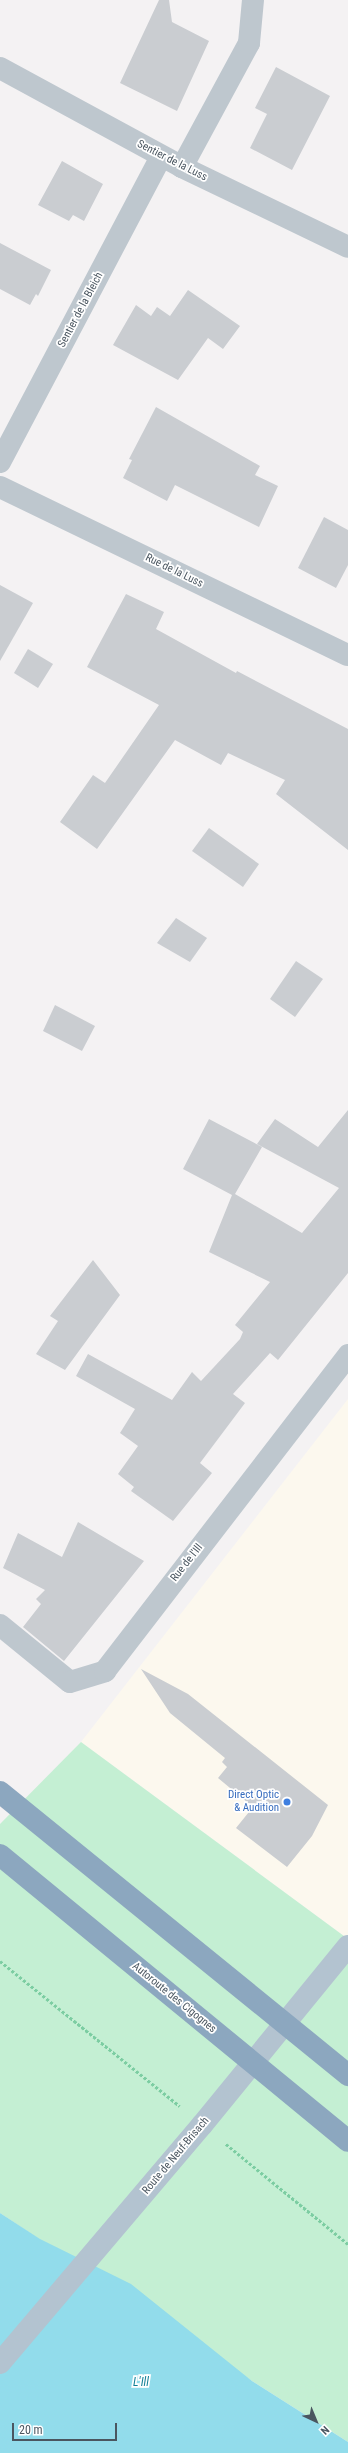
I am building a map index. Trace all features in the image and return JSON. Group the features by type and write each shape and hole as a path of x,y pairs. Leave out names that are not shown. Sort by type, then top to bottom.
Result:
{"highway":[{"path":"0,1792 348,2076"},
{"name":"Autoroute des Cigognes","path":"0,1855 348,2141"}],"main road":[{"name":"Route de Neuf-Brisach","path":"0,2363 216,2108 348,1946"}],"street":[{"path":"182,167 249,43 253,0"},
{"name":"Sentier de la Luss","path":"0,68 162,157 348,247"},
{"name":"Sentier de la Bleich","path":"0,462 162,157"},
{"name":"Rue de la Luss","path":"0,487 348,655"},
{"name":"Rue de l'Ill","path":"0,1625 70,1682 105,1671 348,1355"}],"path":[{"path":"0,1961 348,2244"}],"shaded area":[{"path":"348,1399 348,1939 81,1742"}],"green space":[{"path":"81,1742 348,1939 348,2442 252,2381 0,2213 0,1824"}],"water":[{"name":"L'Ill","path":"0,2213 40,2239 131,2284 252,2381 348,2442 348,2453 0,2453"}],"building":[{"path":"159,0 169,0 172,22 209,41 177,111 120,83"},
{"path":"276,67 330,96 292,170 250,148 267,114 255,108"},
{"path":"62,161 103,184 84,221 73,215 69,221 38,205"},
{"path":"0,243 51,270 38,296 36,294 30,305 0,289"},
{"path":"188,290 240,326 223,349 208,338 178,380 113,345 136,305 151,316 157,307 170,316"},
{"path":"156,407 260,466 255,475 278,486 259,527 175,485 167,501 123,478 132,460 129,459"},
{"path":"324,517 348,530 348,565 336,588 298,568"},
{"path":"0,585 33,603 0,661"},
{"path":"126,594 164,612 156,629 236,673 237,671 348,729 348,850 276,794 285,780 228,753 221,765 175,740 97,849 60,822 93,775 105,783 159,705 87,667"},
{"path":"28,649 53,664 38,688 14,673"},
{"path":"209,828 259,864 243,887 192,851"},
{"path":"176,918 207,938 190,962 157,943"},
{"path":"296,961 323,979 295,1017 270,999"},
{"path":"55,1005 95,1026 82,1051 43,1031"},
{"path":"348,1110 348,1273 278,1360 270,1353 233,1394 245,1403 200,1463 212,1473 173,1521 131,1491 134,1487 118,1474 138,1446 120,1433 135,1409 76,1376 88,1354 172,1400 192,1372 201,1381 240,1339 243,1332 235,1325 270,1282 209,1252 232,1195 183,1169 209,1119 262,1147 235,1194 302,1233 339,1188 257,1144 275,1119 318,1147"},
{"path":"93,1260 120,1295 65,1370 36,1354 58,1321 50,1316"},
{"path":"78,1522 144,1561 64,1661 23,1627 41,1604 36,1599 45,1590 3,1568 18,1533 62,1557"},
{"path":"141,1669 188,1694 328,1805 312,1836 287,1867 236,1828 253,1807 218,1778 227,1767 222,1762 225,1758 170,1713"}],"place":[{"name":"Direct Optic & Audition","path":"287,1802"}]}
